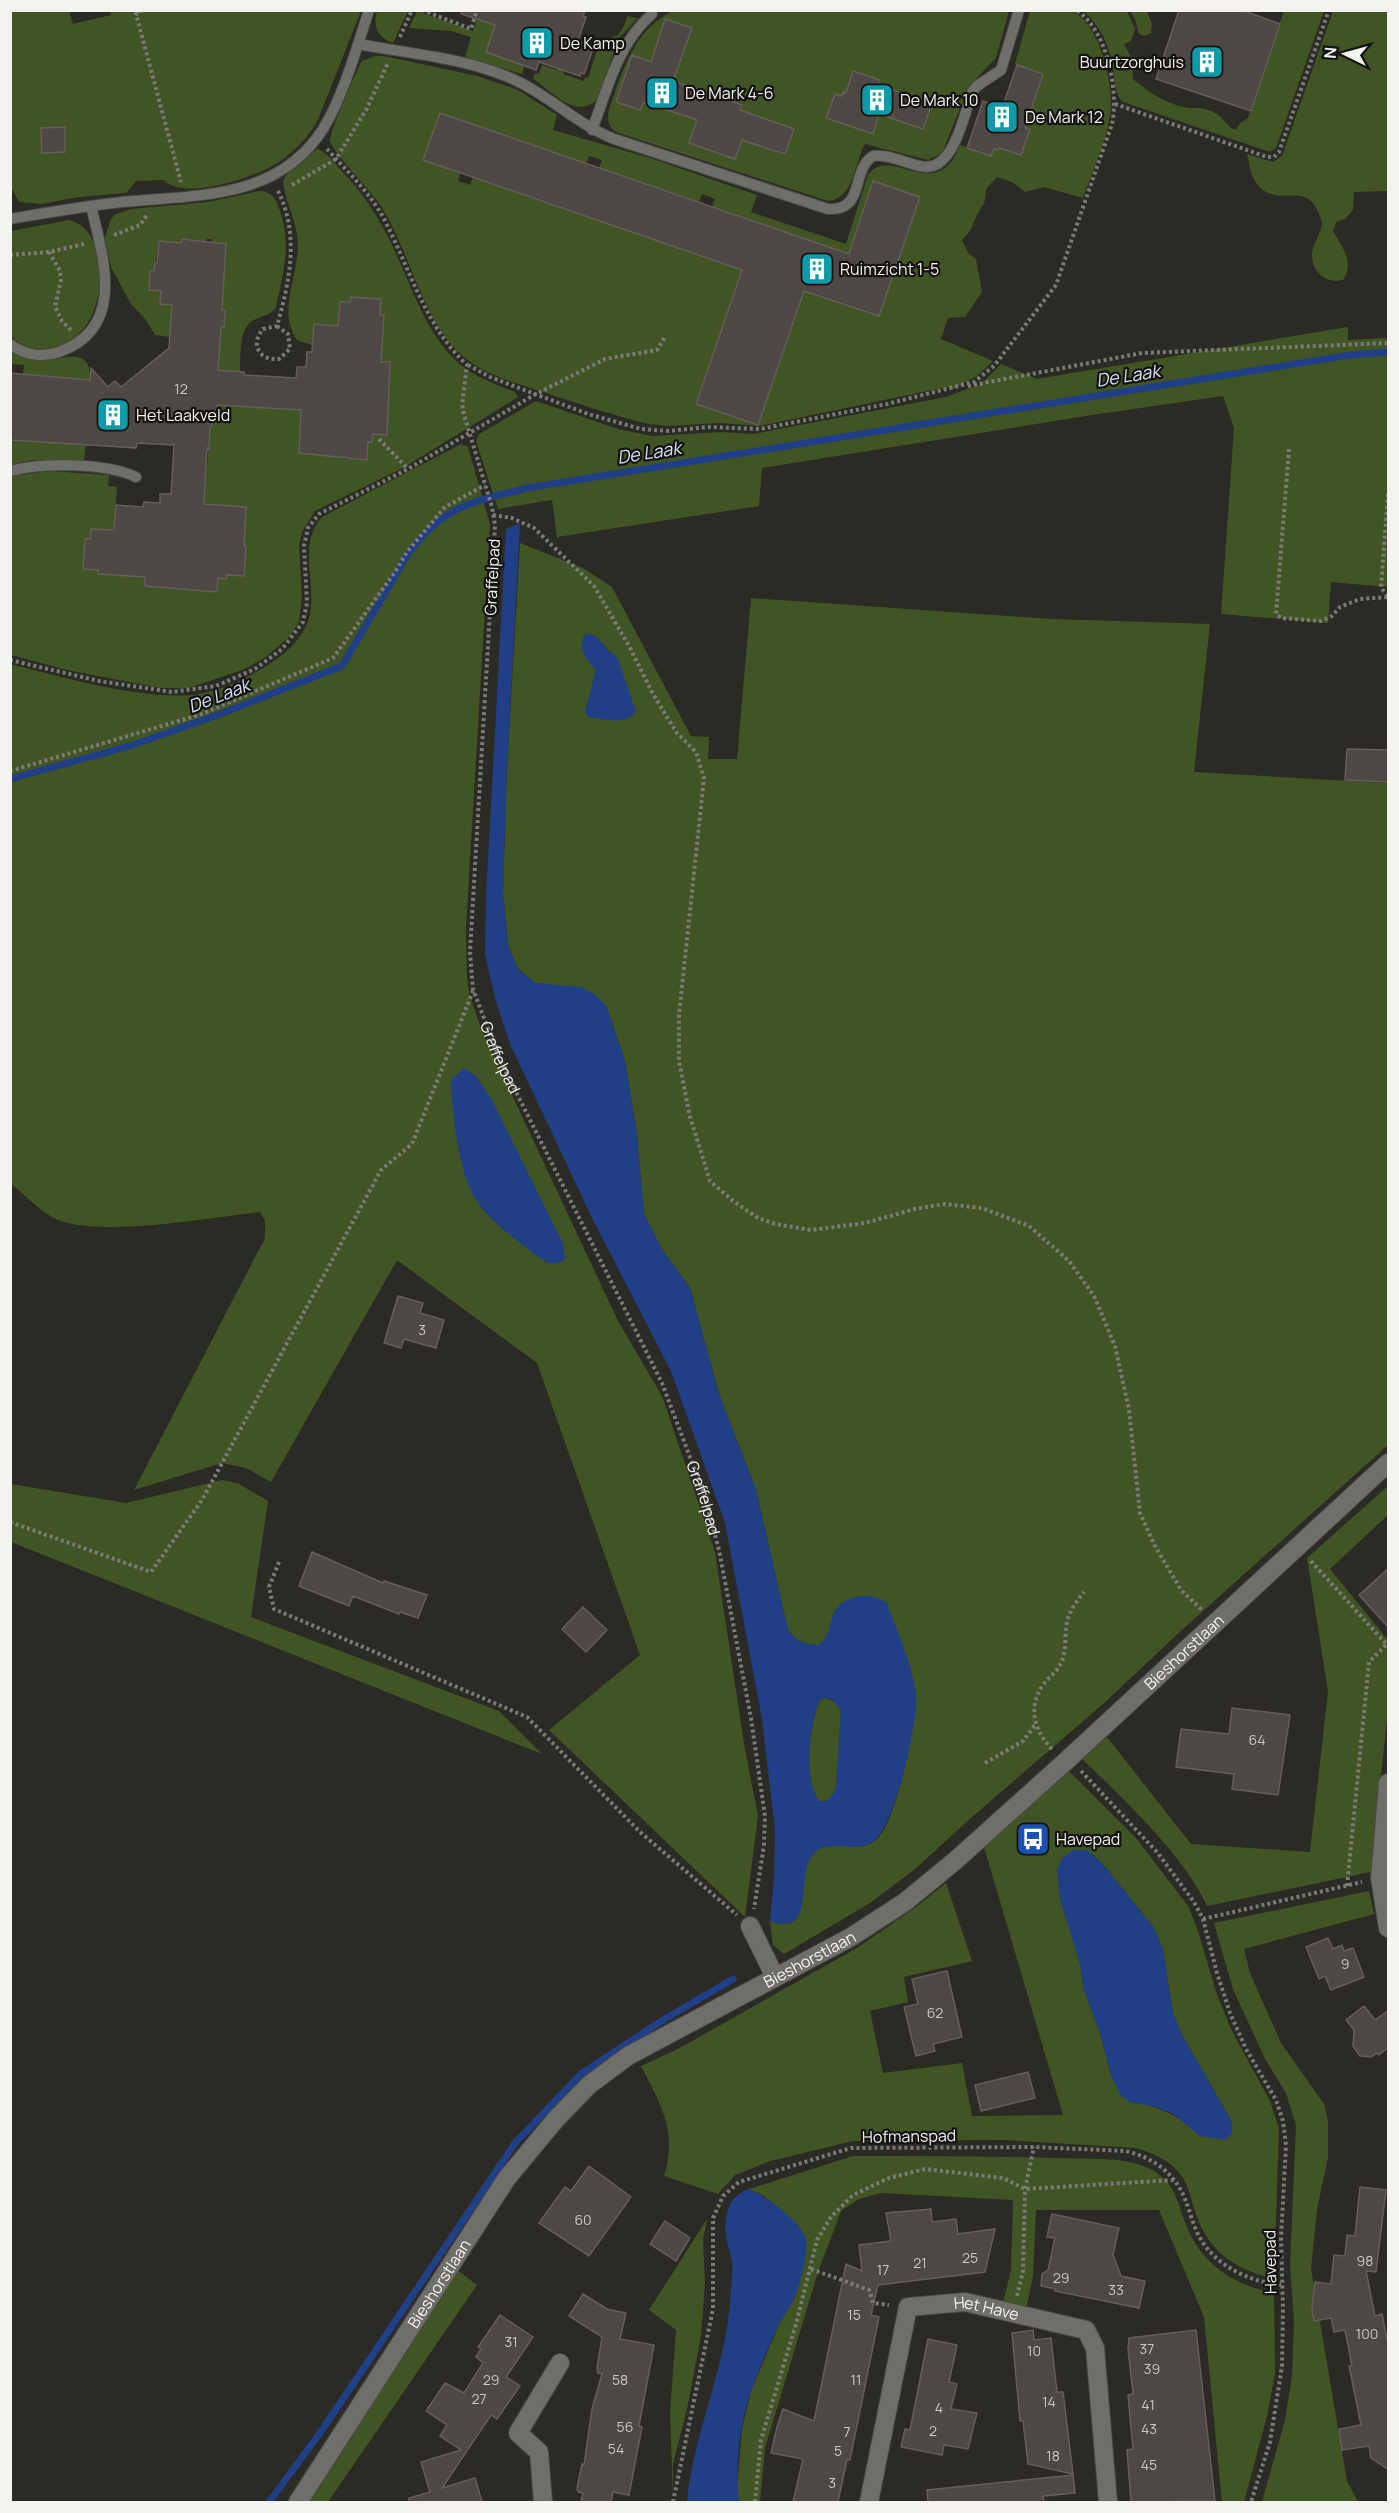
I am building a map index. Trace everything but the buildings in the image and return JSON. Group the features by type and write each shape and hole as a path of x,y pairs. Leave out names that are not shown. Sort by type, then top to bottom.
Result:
{"street":[{"name":"Bieshorstlaan","path":"298,2502 507,2178 556,2118 589,2085 628,2056 851,1937 905,1902 1067,1760 1389,1463"},
{"path":"1389,1783 1380,1878 1389,1928"},
{"path":"750,1926 775,1977"},
{"name":"Het Have","path":"908,2307 965,2301 1086,2330 1095,2348 1108,2502"},
{"path":"869,2502 908,2307"},
{"path":"543,2502 539,2452 518,2433 560,2363"}],"lane":[{"path":"10,219 91,206 184,197 236,189 271,178 290,165 317,137 330,115 369,10"},
{"path":"358,44 453,62 501,74 539,93 592,130 828,209 842,208 852,199 864,166 873,156 886,157 923,167 939,164 946,159 972,92 1001,70 1019,10"},
{"path":"592,130 625,46 652,14"},
{"path":"10,344 28,354 44,355 64,350 80,340 95,322 105,297 105,268 91,206"},
{"path":"10,471 46,465 68,466 122,472 136,477"}],"path":[{"path":"140,10 141,13 136,14 184,197"},
{"path":"277,189 292,184 336,159 366,110 412,10"},
{"path":"422,10 471,29 477,10"},
{"path":"953,389 986,375 1049,297 1056,285 1112,124 1115,104 1103,44 1093,24 1076,10"},
{"path":"1115,104 1267,157 1274,157 1279,152 1329,10"},
{"path":"317,137 362,187 381,215 436,330 467,365 489,377 534,395 641,429 669,430 707,427 760,429 1142,353 1389,343"},
{"path":"271,178 290,222 292,252 276,326"},
{"path":"49,252 60,272 61,280 56,307 58,314 80,340"},
{"path":"276,326 288,334 290,349 279,359 270,360 257,350 256,341 263,329 276,326"},
{"path":"10,660 99,681 172,692 216,686 255,669 282,650 303,622 307,603 304,546 308,528 314,519 328,508 408,469 534,395 605,359 657,350 665,337"},
{"name":"Graffelpad","path":"467,365 462,404 468,434 493,515 493,563 470,952 473,989 499,1058 662,1383 705,1497 719,1550 749,1707 765,1816 761,1876 750,1926"},
{"path":"379,439 408,469"},
{"path":"1290,449 1276,614 1281,618 1321,621 1332,616 1340,607 1360,599 1388,597"},
{"path":"10,771 202,714 333,658 407,552 445,507 484,485"},
{"path":"1388,597 1381,588 1389,494"},
{"path":"493,515 512,518 534,528 594,586 676,732 696,752 704,778 679,1015 679,1061 690,1117 710,1181 758,1218 774,1224 810,1230 865,1223 915,1209 944,1204 982,1208 1029,1226 1069,1261 1094,1296 1115,1346 1129,1410 1140,1513 1155,1546 1181,1590 1215,1623"},
{"path":"10,1522 151,1572 202,1500 381,1170 412,1144 473,989"},
{"path":"1299,1546 1388,1645 1369,1662 1347,1886"},
{"path":"279,1562 269,1587 274,1609 527,1717 640,1832 750,1926"},
{"path":"985,1763 1023,1741 1035,1725 1033,1712 1041,1687 1060,1665 1066,1642 1066,1627 1073,1605 1084,1592"},
{"name":"Havepad","path":"1035,1725 1047,1744 1067,1760 1157,1852 1194,1902 1203,1919 1230,2013 1246,2049 1276,2100 1283,2121 1286,2145 1281,2227 1283,2336 1280,2388 1270,2442 1251,2502"},
{"path":"1203,1919 1380,1878"},
{"path":"1013,2311 1023,2271 1025,2189 1034,2147"},
{"name":"Hofmanspad","path":"673,2502 713,2309 713,2218 723,2196 739,2182 749,2178 851,2148 1034,2147 1126,2151 1161,2165 1174,2180 1184,2197 1200,2237 1210,2251 1240,2274 1257,2281 1281,2285"},
{"path":"755,2502 761,2440 817,2240 831,2217 853,2195 889,2178 925,2169 1003,2178 1025,2189 1174,2180"},
{"path":"811,2268 869,2290 873,2304 908,2307"}],"green space":[{"path":"1057,9 1072,11 1082,18 1098,42 1108,73 1111,103 1105,136 1083,198 1044,187 1025,192 1012,182 997,177 986,189 984,204 970,231 962,240 968,253 976,259 982,292 965,317 948,318 941,339 993,361 977,376 953,389 947,387 760,426 719,423 668,426 649,424 512,382 469,361 440,330 382,208 337,153 330,141 338,115 362,61 375,56 384,56 477,76 518,90 557,115 553,130 650,158 757,195 751,212 846,244 868,175 877,167 888,166 927,173 939,171 950,163 960,145 991,156 994,149 999,148 1021,155 1030,130 1023,127 1043,74 1015,64 1030,11","holes":["440,114 586,164 589,156 602,160 599,168 699,202 702,194 715,199 712,207 852,255 857,228 873,182 919,197 879,316 790,286 799,308 758,425 696,403 736,287 757,275 473,177 470,185 458,181 460,173 423,160"]},
{"path":"110,10 361,11 317,122 295,149 269,168 239,180 203,188 173,186 164,180 136,181 126,193 79,197 42,204 19,202 11,187 10,11 69,11 73,24 111,15"},
{"path":"377,11 408,11 393,43 383,38 378,31"},
{"path":"417,11 473,31 480,11 483,21 495,25 486,52 524,66 522,74 465,57 471,37 451,31 409,28"},
{"path":"673,11 1009,11 996,58 969,86 942,153 928,160 865,144 849,187 844,194 828,201 619,133 610,127 609,109 631,53 648,29"},
{"path":"1084,11 1127,11 1135,29 1131,41 1124,44 1132,59 1133,79 1150,92 1176,105 1205,109 1215,113 1236,130 1240,123 1248,118 1284,11 1324,11 1276,148 1270,152 1123,102 1116,88 1112,61 1105,40"},
{"path":"1130,11 1147,11 1152,24 1151,33 1144,36 1139,34"},
{"path":"1333,11 1388,11 1388,191 1354,192 1353,210 1345,219 1336,222 1333,231 1346,255 1348,267 1343,280 1337,281 1322,276 1313,261 1312,251 1322,224 1319,213 1311,201 1304,197 1271,194 1263,190 1253,178 1247,154 1273,162 1282,156"},
{"path":"627,16 638,18 619,38 597,100 580,107 572,105 564,102 533,79 535,73 539,74 542,65 557,70 558,67 564,69 563,74 584,81 585,77 588,78 600,46 603,42 618,35"},
{"path":"317,149 333,161 374,212 432,331 452,357 466,369 515,392 518,397 403,468 315,511 302,532 299,546 302,596 299,622 289,637 266,657 245,669 189,688 160,688 67,670 11,655 10,476 50,471 109,475 108,486 117,487 114,530 91,529 90,539 85,539 83,569 98,570 99,574 145,577 145,586 217,592 218,578 226,579 227,575 244,576 246,547 242,546 204,506 210,426 213,420 216,420 215,400 244,407 303,410 299,453 338,454 338,458 367,460 368,442 372,442 373,434 387,435 390,363 381,362 381,299 351,297 350,302 340,302 338,326 314,324 312,345 297,340 291,329 290,294 298,245 296,228 283,181 287,174"},
{"path":"259,191 267,192 275,199 284,223 285,259 276,307 270,313 250,323 246,328 243,334 240,371 213,370 221,327 224,327 225,310 222,310 212,239 206,241 183,239 182,243 159,241 154,271 150,271 149,289 161,291 161,304 173,305 170,337 155,335 146,320 131,304 111,267 105,238 114,215 131,209 208,202"},
{"path":"69,220 84,228 95,244 100,265 100,288 94,311 82,330 66,344 43,349 29,347 21,344 11,335 11,231"},
{"path":"1348,327 1348,340 1388,338 1388,587 1331,582 1328,623 1221,614 1234,428 1223,396 762,468 759,506 557,537 552,500 498,509 476,441 479,434 536,401 618,429 652,436 721,432 753,434 946,397 981,384 1001,364 1037,379"},
{"path":"10,351 37,358 80,358 88,364 90,380 34,377 34,374 23,374 24,365 11,364"},
{"path":"10,440 86,443 84,461 32,460 11,465"},
{"path":"461,444 468,447 490,524 466,927 469,994 482,1031 618,1321 662,1396 715,1552 744,1744 758,1816 745,1917 549,1730 640,1655 537,1363 397,1260 271,1482 246,1468 222,1463 134,1490 265,1238 265,1221 260,1212 124,1227 72,1224 48,1215 11,1184 10,664 105,687 156,695 200,694 237,682 283,654 299,638 306,625 311,605 310,541 322,517","holes":["462,1156 549,1264 520,1242 468,1184"]},
{"path":"520,543 583,568 612,587 691,736 709,737 708,759 737,759 751,598 1052,619 1210,624 1194,772 1385,783 1388,771 1388,1445 1103,1704 915,1869 870,1903 784,1954 773,1945 770,1921 785,1924 794,1921 802,1903 804,1877 812,1855 825,1847 865,1846 881,1834 889,1818 903,1775 916,1697 833,1613 830,1634 819,1645 801,1642 788,1630 756,1490 719,1394 690,1288 661,1248 644,1214 637,1135 625,1061 606,1005 581,988 535,983 518,969 508,945 503,892 507,768"},
{"path":"222,1480 239,1484 268,1501 251,1617 499,1711 542,1754 11,1542 11,1484 126,1503"},
{"path":"1388,1486 1388,1515 1330,1569 1388,1640 1388,1709 1371,1872 1207,1906 1197,1887 1169,1848 1082,1759 1107,1737 1191,1844 1310,1852 1328,1691 1307,1558"},
{"path":"824,1698 835,1702 841,1711 836,1788 830,1799 819,1801 811,1779 809,1752 816,1711 820,1700"},
{"path":"1069,1771 1136,1838 1188,1906 1217,1995 1232,2031 1270,2101 1279,2128 1274,2279 1241,2267 1219,2252 1203,2230 1182,2177 1173,2166 1158,2156 1136,2148 1004,2140 853,2141 770,2161 735,2175 718,2194 664,2176 668,2160 668,2132 661,2106 641,2066 678,2049 857,1948 946,1883 972,1961 904,1977 908,2002 870,2011 883,2073 962,2063 972,2116 1063,2115 984,1847","holes":["1102,1863 1154,1928 1163,1950 1173,2014 1182,2035 1232,2122 1200,2136 1184,2122 1168,2113 1151,2106 1130,2102 1111,2076 1101,2036 1084,1990 1071,1932"]},
{"path":"1369,1891 1374,1914 1244,1949 1250,1973 1281,2043 1324,2104 1328,2121 1328,2158 1317,2209 1311,2269 1347,2481 1358,2502 1262,2502 1285,2420 1292,2376 1294,2321 1290,2265 1296,2125 1286,2093 1265,2059 1233,1989 1214,1923"},
{"path":"853,2156 1104,2159 1138,2164 1153,2170 1162,2177 1173,2190 1190,2233 1207,2259 1242,2283 1274,2294 1275,2374 1267,2416 1244,2502 1222,2502 1204,2317 1159,2210 1036,2210 1033,2276 1026,2309 1003,2303 1011,2270 1013,2200 881,2193 859,2199 841,2211 818,2272 765,2448 760,2502 739,2502 737,2487 742,2429 751,2391 779,2324 795,2297 806,2240 798,2225 764,2196 749,2189"},
{"path":"707,2219 703,2240 705,2283 701,2336 687,2409 673,2464 673,2501 670,2413 676,2330 649,2310"},
{"path":"457,2270 477,2285 328,2502 302,2502"}],"water":[{"path":"520,523 503,892 508,945 518,969 535,983 581,987 594,994 606,1005 625,1061 637,1135 644,1214 661,1248 690,1288 719,1394 756,1490 788,1630 801,1642 819,1645 828,1634 837,1608 843,1603 849,1599 865,1596 880,1599 887,1603 914,1682 916,1707 909,1749 888,1819 880,1834 871,1843 856,1847 824,1847 812,1856 807,1866 799,1914 794,1921 785,1924 770,1921 775,1830 762,1719 725,1523 671,1371 592,1218 510,1044 496,1002 485,954 486,895 506,529","holes":["832,1699 841,1711 836,1788 828,1800 819,1801 811,1779 809,1752 813,1723 820,1700"]},
{"path":"585,634 596,637 612,654 617,656 636,712 626,719 588,717 585,711 596,670 582,649 582,639"},
{"path":"464,1068 476,1076 492,1100 563,1244 565,1259 561,1262 545,1261 510,1235 482,1208 470,1188 457,1142 451,1080"},
{"path":"1073,1850 1087,1850 1102,1863 1154,1928 1163,1950 1173,2014 1182,2035 1232,2122 1232,2133 1226,2140 1200,2136 1172,2113 1130,2102 1121,2096 1111,2076 1101,2036 1084,1990 1080,1964 1060,1899 1057,1871 1062,1858"},
{"path":"749,2189 782,2210 803,2232 806,2252 803,2269 791,2305 778,2326 758,2373 744,2416 739,2445 739,2502 687,2502 690,2477 727,2328 732,2266 726,2238 726,2216 736,2197"}],"waterway":[{"name":"De Laak","path":"10,779 133,745 223,713 342,666 408,554 421,537 447,515 474,502 527,488 1350,355 1388,352"},
{"path":"269,2502 320,2433 515,2143 581,2074 663,2020 733,1979"}],"place":[{"name":"De Kamp","path":"537,43"},
{"name":"Buurtzorghuis","path":"1207,62"},
{"name":"De Mark 4-6","path":"662,93"},
{"name":"De Mark 10","path":"877,100"},
{"name":"De Mark 12","path":"1002,117"},
{"name":"Ruimzicht 1-5","path":"817,269"},
{"name":"Het Laakveld","path":"113,415"},
{"name":"Havepad","path":"1033,1839"}]}
